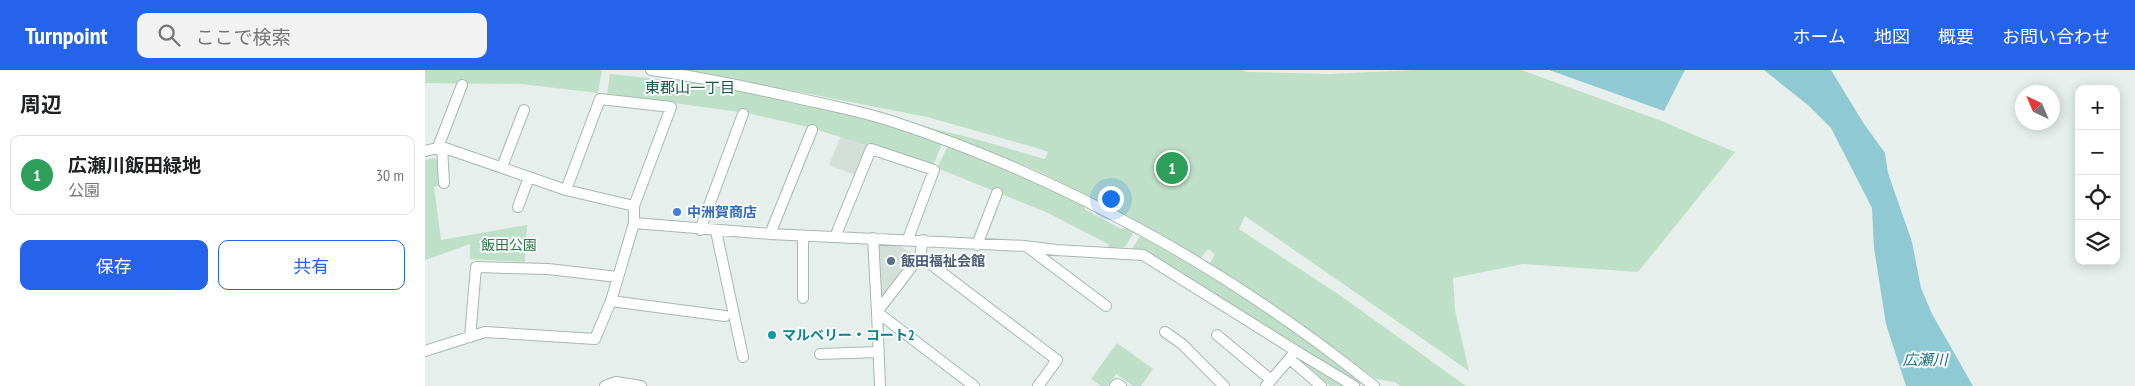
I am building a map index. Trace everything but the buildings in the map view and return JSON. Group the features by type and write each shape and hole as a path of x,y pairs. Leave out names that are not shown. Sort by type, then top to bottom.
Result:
{"street":[{"path":"651,70 743,86 889,120 1034,176 1117,217 1223,279 1299,329 1374,386"},
{"path":"444,183 440,147 462,85"},
{"path":"425,351 485,332 595,339 611,301 634,223 634,206 671,107 600,99 566,190"},
{"path":"502,167 524,110"},
{"path":"700,230 743,114"},
{"path":"770,234 812,130"},
{"path":"425,151 440,147 566,190 634,206"},
{"path":"835,237 871,149 934,170 908,239"},
{"path":"518,207 529,177"},
{"path":"977,245 997,193"},
{"path":"634,223 715,231 908,239 1143,255 1293,355 1354,386"},
{"path":"715,231 743,357"},
{"path":"803,236 803,298"},
{"path":"873,238 880,386"},
{"path":"877,312 920,256 923,240"},
{"path":"1025,246 1106,306"},
{"path":"920,256 1057,360 1038,386"},
{"path":"470,337 476,266 548,269 618,277"},
{"path":"611,301 725,316"},
{"path":"877,312 974,386"},
{"path":"1165,332 1182,344 1224,386"},
{"path":"1217,335 1269,383 1293,355"},
{"path":"820,354 878,352"},
{"path":"1293,355 1321,386"},
{"path":"605,386 616,382 641,386"},
{"path":"1115,386 1117,384 1121,386"}],"shaded area":[{"path":"841,136 869,146 857,176 829,165"},
{"path":"880,243 898,244 913,255 913,259 883,298 880,296 877,246"}],"green space":[{"path":"425,70 602,70 598,93 521,84 425,83"},
{"path":"686,70 1241,70 1248,72 1329,74 1416,70 1521,70 1659,120 1735,152 1638,272 1523,264 1453,278 1455,310 1469,371 1245,216 1239,229 1341,296 1466,386 1400,386 1395,382 1376,379 1321,338 1209,265 1215,254 1208,249 1200,259 1085,194 1036,170 918,125 1045,159 1048,152 927,117"},
{"path":"610,74 677,81 682,79 748,91 846,114 942,144 933,166 808,127 747,113 607,94"},
{"path":"948,146 1043,184 1083,205 1086,210 1121,229 1128,228 1134,232 1125,247 1109,249 1108,244 1046,212 937,168"},
{"name":"飯田公園","path":"434,158 438,161 440,185 434,187 441,240 527,225 525,262 470,259 470,244 425,260 425,160"},
{"path":"1140,236 1257,307 1314,345 1369,386 1355,382 1160,259 1146,252 1132,249"},
{"path":"1117,343 1153,369 1141,386 1133,386 1116,374 1108,386 1101,386 1091,379"},
{"path":"1301,360 1347,386 1330,386"}],"water":[{"path":"1549,70 1685,70 1664,111"},
{"name":"広瀬川","path":"1764,70 1831,70 1864,124 1885,153 1888,173 1912,242 1921,288 1932,314 1973,386 1906,386 1886,324 1874,248 1872,208 1831,128 1809,106"}],"place":[{"name":"広瀬川飯田緑地","path":"1172,168"},
{"name":"中洲賀商店","path":"677,212"},
{"name":"飯田福祉会館","path":"891,261"},
{"name":"マルベリー・コート2","path":"772,335"}],"district":[{"name":"東郡山一丁目","path":"690,87"}]}
